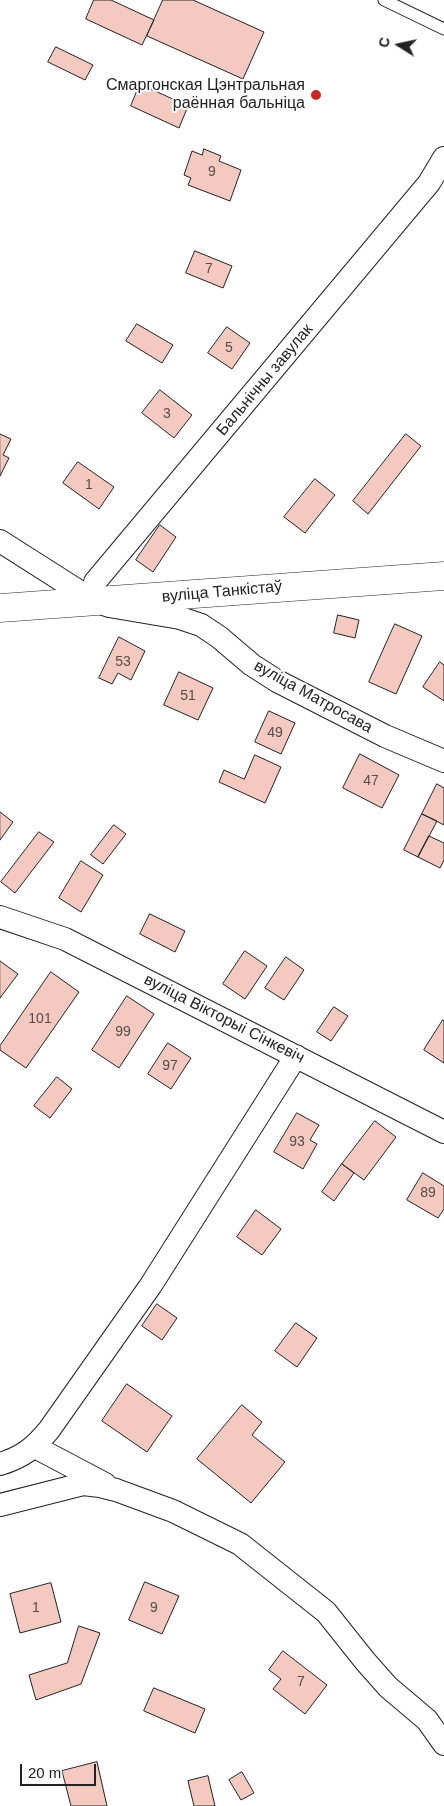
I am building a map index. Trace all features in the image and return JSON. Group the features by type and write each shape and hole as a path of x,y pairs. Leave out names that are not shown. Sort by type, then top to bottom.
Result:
{"street":[{"name":"Бальнічны завулак","path":"98,602 94,591 96,582 429,183 444,158"},
{"name":"вуліца Матросава","path":"0,541 98,602 109,606 180,618 201,625 219,637 252,665 277,681 385,736 444,761"},
{"name":"вуліца Танкістаў","path":"0,608 444,576"},
{"name":"вуліца Вікторыі Сінкевіч","path":"0,917 65,939 444,1132"},
{"path":"0,1464 15,1460 35,1447 49,1430 151,1285 296,1056"},
{"path":"35,1447 116,1490"},
{"path":"0,1505 83,1484 100,1486 173,1511 240,1544 326,1612 364,1661 388,1687 428,1720 444,1744"}],"lane":[{"path":"384,0 444,30"}],"building":[{"path":"94,0 111,0 154,20 142,45 86,19"},
{"path":"163,0 193,0 264,32 243,79 147,36"},
{"path":"56,47 93,65 85,80 48,62"},
{"path":"140,84 188,106 179,128 131,106"},
{"path":"204,149 221,156 219,161 241,170 230,201 188,185 191,178 184,175 192,151 202,155"},
{"path":"195,251 232,266 223,288 186,273"},
{"path":"137,324 173,345 162,363 126,341"},
{"path":"227,327 250,343 232,369 208,353"},
{"path":"160,390 192,415 174,438 142,413"},
{"path":"0,434 11,439 3,455 9,458 0,476"},
{"path":"406,434 421,446 368,514 353,501"},
{"path":"78,462 114,487 99,509 63,483"},
{"path":"315,479 335,495 305,533 284,517"},
{"path":"160,525 176,537 153,572 136,560"},
{"path":"338,615 359,620 355,638 334,633"},
{"path":"395,624 422,636 396,694 369,682"},
{"path":"119,637 145,651 131,680 118,673 112,684 99,678"},
{"path":"440,662 444,665 444,701 423,687"},
{"path":"179,672 213,688 198,720 164,705"},
{"path":"269,711 295,723 281,754 255,742"},
{"path":"360,754 399,775 382,808 343,788"},
{"path":"255,755 281,767 265,803 219,782 224,770 244,779"},
{"path":"437,784 444,788 444,825 422,814"},
{"path":"0,812 13,822 0,840"},
{"path":"422,814 437,821 418,857 404,850"},
{"path":"114,825 126,834 103,864 91,855"},
{"path":"39,832 54,842 15,893 1,882"},
{"path":"429,836 444,843 444,860 440,868 418,857"},
{"path":"81,861 103,875 81,912 59,898"},
{"path":"150,914 185,931 175,952 140,934"},
{"path":"245,951 267,966 245,999 223,984"},
{"path":"286,957 304,970 284,1000 265,988"},
{"path":"0,961 18,974 0,998"},
{"path":"51,972 79,992 26,1068 0,1050 0,1046"},
{"path":"127,996 154,1014 119,1068 92,1050"},
{"path":"334,1007 348,1016 331,1041 317,1032"},
{"path":"444,1021 444,1063 424,1050"},
{"path":"168,1043 191,1058 171,1089 148,1074"},
{"path":"57,1077 72,1089 50,1118 34,1106"},
{"path":"297,1113 319,1125 310,1140 317,1144 303,1169 274,1152"},
{"path":"375,1121 396,1137 364,1180 342,1164"},
{"path":"342,1164 354,1173 334,1201 322,1192"},
{"path":"423,1173 444,1186 444,1209 438,1218 407,1200"},
{"path":"256,1210 281,1229 262,1255 237,1237"},
{"path":"157,1304 177,1318 162,1340 142,1326"},
{"path":"296,1323 317,1338 297,1367 275,1351"},
{"path":"127,1384 172,1416 147,1452 102,1421"},
{"path":"242,1405 262,1422 252,1435 285,1462 251,1503 197,1459"},
{"path":"145,1582 179,1596 162,1634 129,1620"},
{"path":"51,1583 61,1622 20,1633 10,1594"},
{"path":"79,1626 100,1633 81,1684 36,1700 29,1675 67,1663"},
{"path":"283,1651 327,1685 305,1714 273,1689 281,1679 269,1670"},
{"path":"154,1688 205,1709 195,1733 144,1711"},
{"path":"97,1762 107,1806 71,1806 62,1771"},
{"path":"242,1772 254,1793 241,1800 229,1780"},
{"path":"208,1776 215,1806 194,1806 188,1781"}],"place":[{"name":"Смаргонская Цэнтральная раённая бальніца","path":"316,95"}]}
